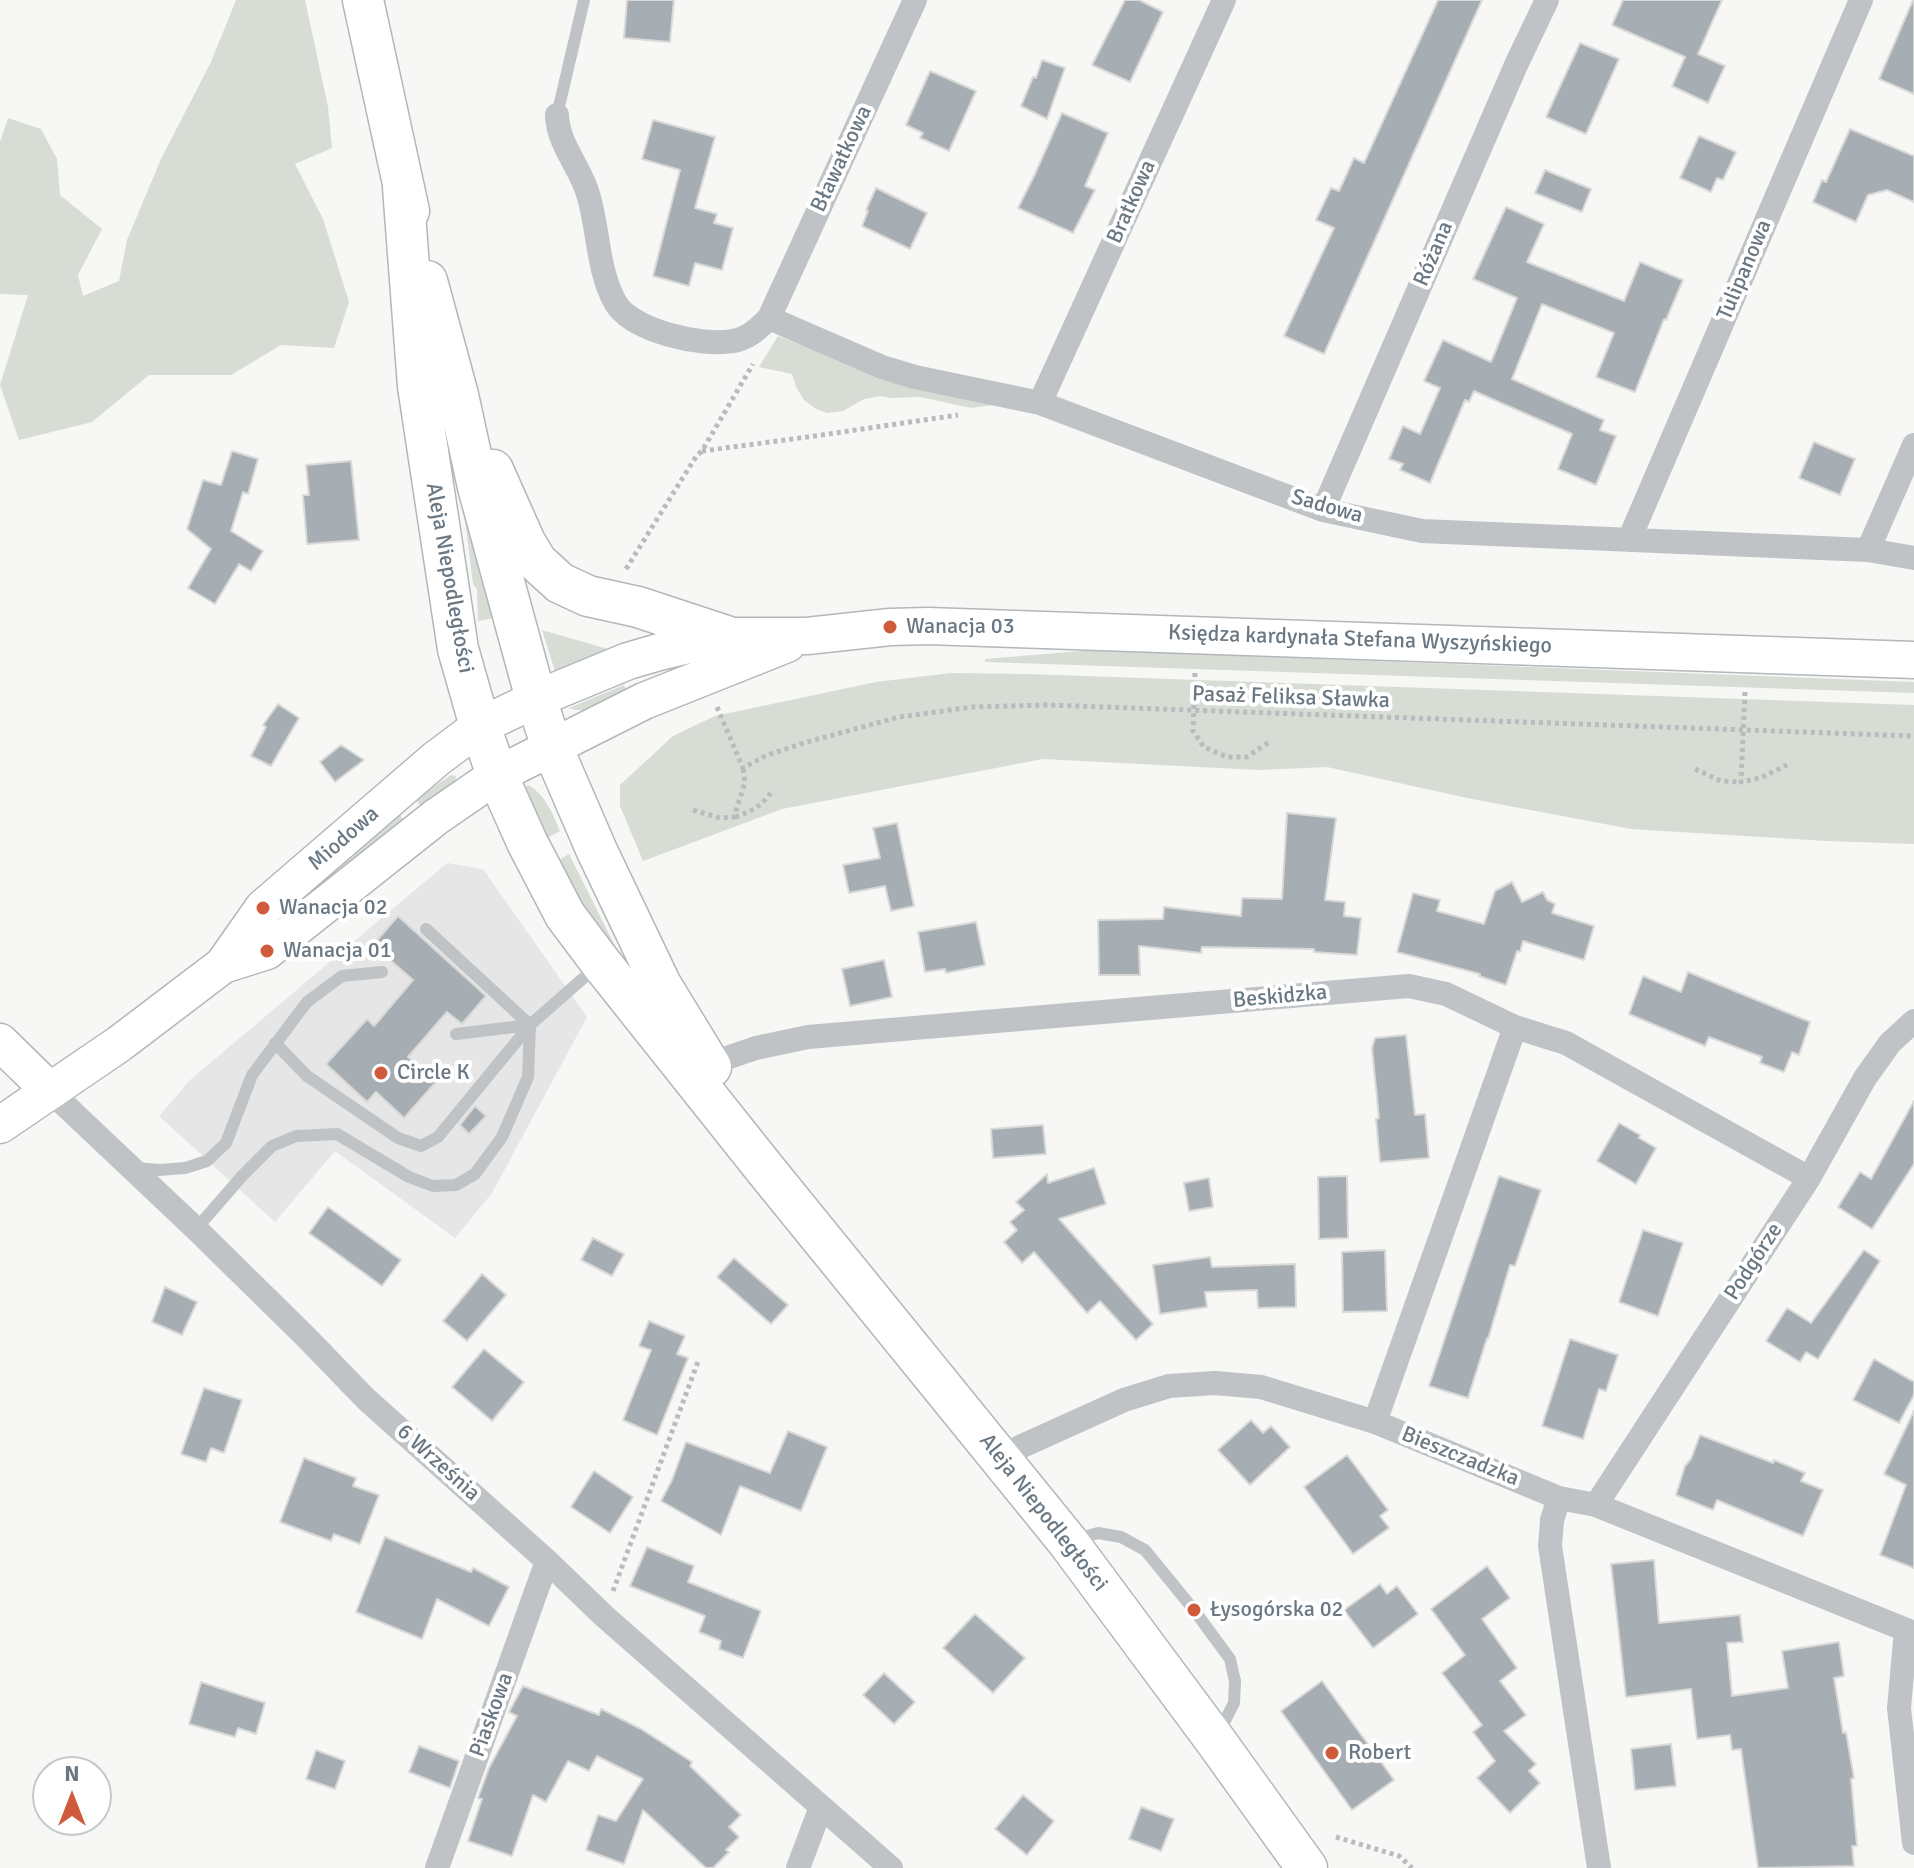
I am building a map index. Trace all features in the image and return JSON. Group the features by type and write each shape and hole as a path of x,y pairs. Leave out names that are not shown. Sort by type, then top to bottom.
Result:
{"main road":[{"name":"Aleja Niepodległości","path":"363,0 403,187 458,395 478,487 552,747 661,985 709,1064 765,1169"},
{"name":"Aleja Niepodległości","path":"403,187 418,386 458,649 497,775 565,915 765,1169 1068,1542 1307,1868"},
{"path":"458,395 525,542 537,562 560,583 588,596 638,607 726,636"},
{"name":"Księdza kardynała Stefana Wyszyńskiego","path":"480,726 628,661 726,636 807,636 928,626 1914,660"},
{"name":"Księdza kardynała Stefana Wyszyńskiego","path":"497,775 644,701 807,636"},
{"name":"Miodowa","path":"0,1125 151,1022 223,965 263,908 436,759 480,726"},
{"name":"Miodowa","path":"223,965 267,951 436,817 497,775"},
{"name":"6 Września","path":"0,1042 50,1091"}],"street":[{"name":"Bławatkowa","path":"769,318 915,0"},
{"name":"Bratkowa","path":"1040,403 1224,0"},
{"name":"Różana","path":"1323,510 1547,0"},
{"name":"Tulipanowa","path":"1629,540 1861,0"},
{"path":"557,115 559,136 588,193 609,290 625,314 651,329 714,342 746,337 769,318"},
{"name":"Sadowa","path":"769,318 882,367 915,377 1040,403 1323,510 1422,531 1868,550 1914,558"},
{"path":"1868,550 1914,445"},
{"name":"Beskidzka","path":"709,1064 756,1048 808,1037 1409,986 1446,994 1515,1027 1566,1043 1809,1178"},
{"name":"Podgórze","path":"1596,1505 1809,1178 1865,1078 1890,1043 1914,1021"},
{"path":"1375,1422 1515,1027"},
{"name":"6 Września","path":"50,1091 196,1229 366,1399 604,1616 891,1868"},
{"name":"Bieszczadzka","path":"1003,1462 1020,1447 1124,1400 1169,1386 1215,1383 1261,1387 1375,1422 1559,1498 1596,1505 1910,1632"},
{"path":"1559,1498 1552,1520 1550,1546 1599,1868"},
{"name":"Piaskowa","path":"437,1868 547,1561"},
{"path":"1910,1632 1899,1708 1914,1843"},
{"path":"798,1868 821,1807"}],"lane":[{"path":"557,115 584,0"},
{"path":"196,1229 272,1146 296,1136 337,1134 409,1177 433,1186 456,1185 475,1174 502,1137 528,1077 530,1025 426,929"},
{"path":"275,1043 307,1076 398,1138 421,1146 438,1137 530,1025 601,963"},
{"path":"132,1168 185,1168 207,1161 226,1143 252,1075 307,1002 342,976 382,972"},
{"path":"456,1034 530,1025"},
{"path":"1068,1542 1098,1533 1121,1537 1145,1550 1194,1610 1230,1659 1235,1681 1234,1703 1215,1740"}],"path":[{"path":"637,552 702,451 765,344 769,318"},
{"path":"702,451 960,415"},
{"path":"1195,673 1193,731 1204,747 1227,757 1247,757 1269,742"},
{"path":"1741,782 1745,692"},
{"name":"Pasaż Feliksa Sławka","path":"743,768 767,755 899,717 972,707 1048,705 1914,736"},
{"path":"717,706 743,768 745,782 734,817"},
{"path":"1695,769 1721,781 1741,782 1760,778 1787,765"},
{"path":"693,810 720,818 734,817 764,803 772,791"},
{"path":"604,1616 699,1359"},
{"path":"1336,1837 1399,1856 1412,1868"}],"shaded area":[{"path":"236,0 305,0 328,107 332,148 295,164 323,219 349,302 334,348 281,345 231,375 149,375 92,422 19,440 0,385 28,295 0,294 0,142 8,118 41,129 57,159 60,195 102,229 78,275 83,296 119,281 127,240 161,159 211,62"},
{"path":"778,336 900,382 1001,404 971,408 920,397 881,396 864,399 843,411 827,413 804,400 792,374 759,367"},
{"path":"459,472 499,617 478,621 477,589 473,584"},
{"path":"542,630 611,650 555,671"},
{"path":"1094,650 1914,682 1914,693 985,662 985,659"},
{"path":"951,673 1914,705 1914,844 1631,829 1327,767 1258,770 1043,759 782,809 643,861 620,806 620,785 673,736 715,716 876,682"},
{"path":"624,685 628,693 606,703 591,709 569,708"},
{"path":"451,775 456,776 455,781 422,809 416,799"},
{"path":"528,785 544,799 560,831 541,841 526,808 525,788"},
{"path":"399,814 405,822 331,879 326,877 326,875"},
{"path":"569,854 630,976 551,865"},
{"path":"447,863 483,869 587,1017 492,1193 455,1238 335,1151 275,1222 159,1116 190,1080"}],"building":[{"path":"627,0 674,0 670,42 624,38"},
{"path":"1125,0 1139,0 1163,12 1130,82 1092,65"},
{"path":"1438,0 1482,0 1324,354 1284,336 1334,228 1316,220 1331,188 1339,191 1354,158 1364,163"},
{"path":"1623,0 1722,0 1698,54 1725,66 1708,103 1672,86 1685,57 1612,25"},
{"path":"1914,0 1914,94 1879,79"},
{"path":"1580,43 1619,59 1586,134 1546,117"},
{"path":"1042,60 1065,68 1047,119 1021,106"},
{"path":"930,71 976,91 949,151 920,138 923,133 906,125"},
{"path":"1062,113 1108,133 1085,186 1095,190 1073,233 1018,208"},
{"path":"653,120 715,137 695,208 717,214 714,223 733,228 722,270 695,263 689,286 653,276 680,170 642,159"},
{"path":"1850,129 1914,156 1914,202 1887,190 1868,195 1856,222 1813,202 1822,180 1826,182"},
{"path":"1699,136 1736,152 1723,180 1717,178 1711,192 1680,178"},
{"path":"1545,170 1591,189 1582,212 1535,193"},
{"path":"876,188 927,213 910,249 862,226"},
{"path":"1506,207 1544,224 1527,262 1624,301 1640,262 1683,280 1635,392 1596,377 1614,333 1542,304 1512,379 1604,420 1600,430 1616,436 1596,485 1558,469 1572,434 1474,391 1469,402 1465,400 1430,483 1400,470 1403,464 1389,459 1403,426 1420,434 1440,388 1424,381 1443,340 1491,362 1517,298 1473,279"},
{"path":"1814,442 1855,459 1840,495 1799,478"},
{"path":"232,451 258,459 248,494 243,492 231,531 263,551 251,571 239,564 215,604 188,588 211,549 187,529 203,480 221,485"},
{"path":"351,461 359,540 307,544 303,495 309,495 306,465"},
{"path":"278,704 299,718 271,766 251,756 266,727 263,725"},
{"path":"341,745 364,760 335,782 320,762"},
{"path":"1287,813 1336,818 1325,900 1345,902 1344,916 1361,918 1357,955 1314,952 1314,949 1202,947 1201,953 1139,946 1140,975 1099,975 1098,920 1163,919 1164,907 1241,916 1242,898 1282,899"},
{"path":"897,823 914,906 891,911 885,886 849,893 843,865 880,858 873,828"},
{"path":"1512,882 1522,902 1543,892 1547,900 1555,904 1552,913 1594,926 1584,960 1523,941 1506,985 1480,974 1397,952 1413,893 1440,900 1437,911 1484,924 1495,891"},
{"path":"398,916 486,996 462,1024 447,1012 408,1057 436,1082 404,1118 376,1092 367,1102 326,1064 367,1019 374,1026 413,980 373,945"},
{"path":"976,922 985,965 946,973 945,969 925,972 918,932"},
{"path":"884,960 892,997 850,1006 842,969"},
{"path":"1688,972 1810,1022 1799,1055 1792,1052 1784,1072 1760,1063 1762,1057 1709,1037 1705,1046 1629,1014 1643,976 1681,992"},
{"path":"1406,1035 1415,1115 1425,1114 1429,1158 1380,1162 1372,1048 1375,1038"},
{"path":"1914,1101 1914,1164 1872,1229 1838,1207 1860,1172 1871,1179"},
{"path":"475,1106 486,1116 469,1134 460,1125"},
{"path":"1619,1123 1656,1148 1636,1184 1597,1161"},
{"path":"1043,1125 1046,1154 993,1158 991,1129"},
{"path":"1094,1168 1106,1204 1059,1219 1153,1324 1136,1340 1100,1301 1087,1313 1034,1252 1022,1263 1004,1242 1017,1230 1010,1222 1024,1210 1016,1202 1047,1174 1048,1183"},
{"path":"1347,1176 1348,1238 1319,1239 1318,1177"},
{"path":"1499,1176 1541,1190 1515,1266 1510,1265 1468,1398 1429,1386"},
{"path":"1209,1178 1213,1207 1189,1211 1184,1183"},
{"path":"328,1207 401,1260 382,1286 309,1233"},
{"path":"1643,1230 1683,1243 1658,1316 1619,1302"},
{"path":"593,1238 624,1254 612,1276 581,1260"},
{"path":"1385,1250 1387,1311 1343,1312 1342,1252"},
{"path":"1864,1250 1880,1261 1818,1359 1806,1352 1800,1362 1766,1341 1787,1308 1811,1323"},
{"path":"1210,1257 1212,1267 1295,1264 1296,1307 1258,1308 1257,1290 1205,1292 1207,1307 1160,1314 1153,1265"},
{"path":"734,1258 788,1305 771,1324 717,1277"},
{"path":"482,1274 506,1295 467,1341 443,1321"},
{"path":"165,1287 197,1302 182,1335 152,1322"},
{"path":"649,1321 685,1336 677,1354 688,1358 657,1435 623,1420 651,1350 639,1346"},
{"path":"1570,1339 1618,1355 1606,1391 1599,1389 1583,1439 1542,1426"},
{"path":"484,1349 524,1382 492,1421 452,1387"},
{"path":"1874,1359 1914,1382 1914,1395 1899,1423 1853,1400"},
{"path":"204,1388 242,1400 224,1453 211,1448 206,1462 181,1454"},
{"path":"1914,1411 1914,1568 1880,1555 1906,1485 1884,1474"},
{"path":"1251,1420 1263,1433 1271,1426 1290,1447 1250,1485 1218,1450"},
{"path":"788,1431 827,1447 801,1511 740,1486 721,1535 661,1501 686,1442 770,1473"},
{"path":"1700,1435 1805,1473 1801,1481 1823,1490 1803,1536 1717,1500 1713,1510 1676,1495 1685,1466"},
{"path":"1347,1455 1388,1510 1380,1516 1389,1528 1353,1554 1304,1487"},
{"path":"304,1458 356,1478 353,1486 379,1495 360,1544 334,1534 331,1541 280,1522"},
{"path":"594,1471 633,1497 610,1533 571,1507"},
{"path":"385,1537 471,1572 473,1568 509,1587 489,1626 437,1599 422,1639 356,1612"},
{"path":"647,1547 694,1566 688,1582 761,1611 743,1658 719,1649 721,1641 699,1632 705,1616 630,1586"},
{"path":"1654,1560 1659,1623 1740,1615 1743,1642 1727,1643 1732,1696 1788,1688 1782,1651 1839,1642 1844,1676 1834,1678 1854,1778 1851,1779 1857,1846 1852,1846 1854,1866 1758,1868 1741,1749 1732,1750 1730,1735 1697,1739 1691,1689 1626,1697 1611,1564"},
{"path":"1487,1566 1510,1598 1482,1619 1517,1668 1500,1681 1526,1715 1504,1731 1536,1764 1529,1771 1540,1783 1510,1813 1477,1778 1495,1761 1473,1732 1482,1725 1442,1673 1465,1655 1431,1609"},
{"path":"1380,1584 1387,1594 1397,1586 1418,1614 1373,1648 1344,1610"},
{"path":"975,1614 1025,1658 993,1693 943,1648"},
{"path":"884,1673 915,1702 894,1724 863,1695"},
{"path":"1322,1681 1394,1780 1352,1810 1281,1711"},
{"path":"201,1682 265,1703 256,1734 238,1728 235,1737 189,1724"},
{"path":"523,1686 599,1715 601,1709 641,1729 692,1762 690,1766 741,1815 729,1827 739,1837 726,1850 729,1852 713,1868 706,1868 643,1810 624,1864 586,1850 598,1815 616,1821 643,1779 597,1756 589,1771 568,1761 546,1802 533,1795 512,1856 468,1841 482,1799 478,1798 489,1768 517,1716 509,1712"},
{"path":"1671,1744 1676,1786 1635,1790 1631,1749"},
{"path":"419,1746 459,1761 450,1788 409,1772"},
{"path":"316,1750 345,1761 335,1789 306,1779"},
{"path":"1023,1795 1054,1821 1027,1855 995,1829"},
{"path":"1141,1807 1174,1819 1161,1851 1129,1839"}],"place":[{"name":"Wanacja 03","path":"890,627"},
{"name":"Wanacja 02","path":"263,908"},
{"name":"Wanacja 01","path":"267,951"},
{"name":"Circle K","path":"381,1073"},
{"name":"Łysogórska 02","path":"1194,1610"},
{"name":"Robert","path":"1332,1753"}]}
